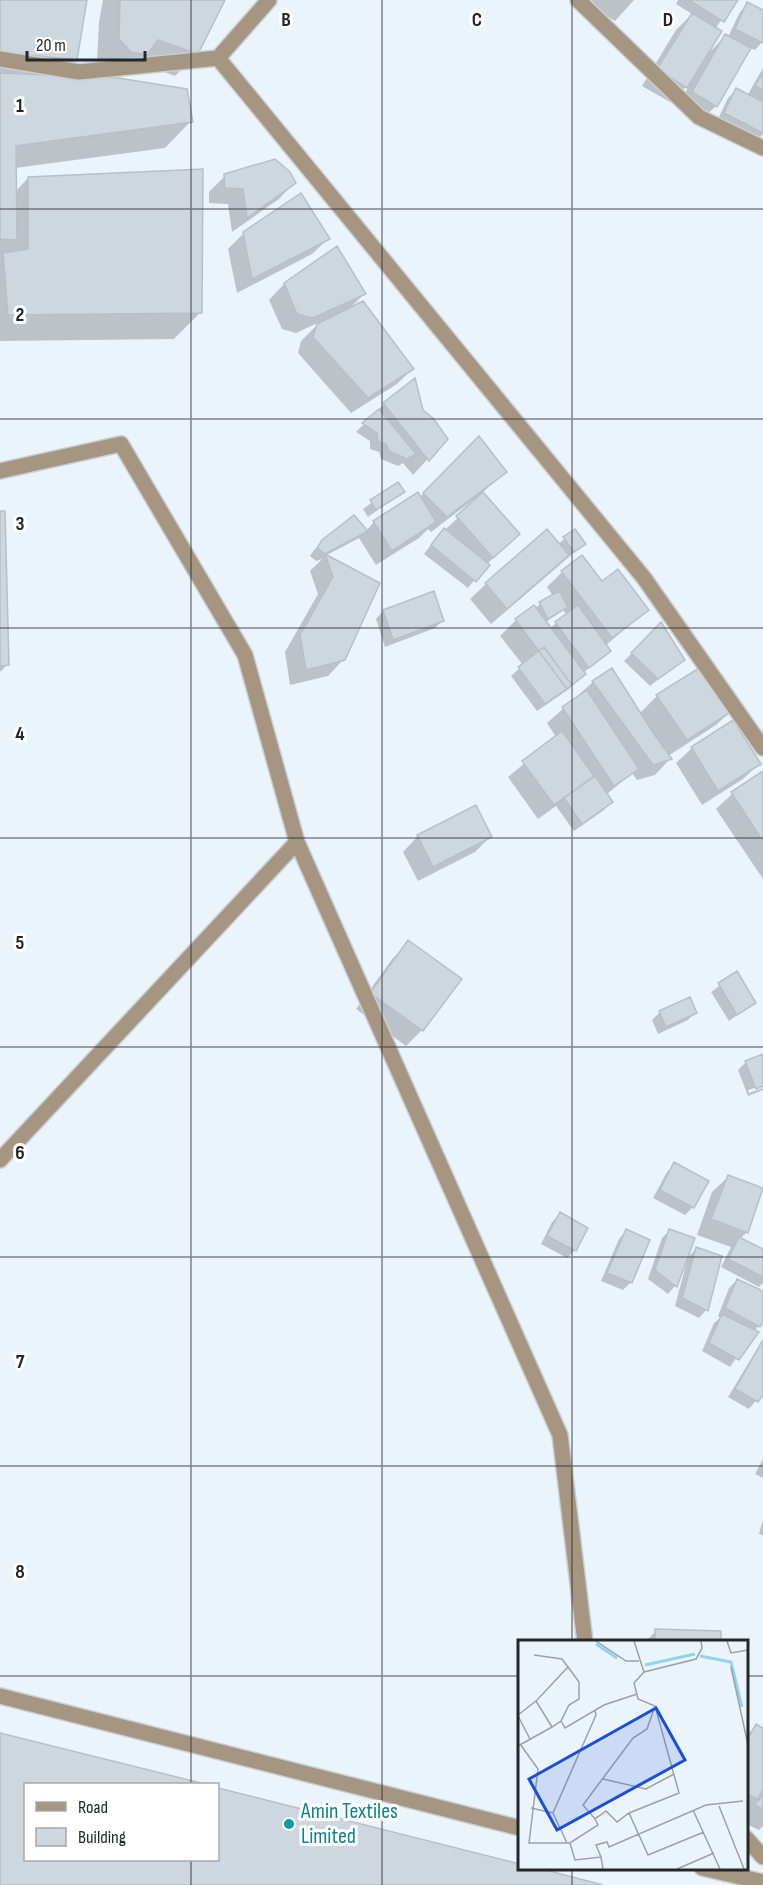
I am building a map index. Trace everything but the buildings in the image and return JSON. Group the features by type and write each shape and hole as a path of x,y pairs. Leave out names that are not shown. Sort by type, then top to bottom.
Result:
{"street":[{"path":"0,59 79,72 218,58 269,0"},
{"path":"578,0 699,117 763,148"},
{"path":"218,58 644,578 763,747"},
{"path":"0,471 121,444 245,656 297,842 560,1436 585,1640"},
{"path":"0,1160 297,842"},
{"path":"0,1696 518,1827"},
{"path":"748,1839 763,1857"},
{"path":"707,1870 763,1882"}],"place":[{"name":"Amin Textiles Limited","path":"289,1824"}]}
